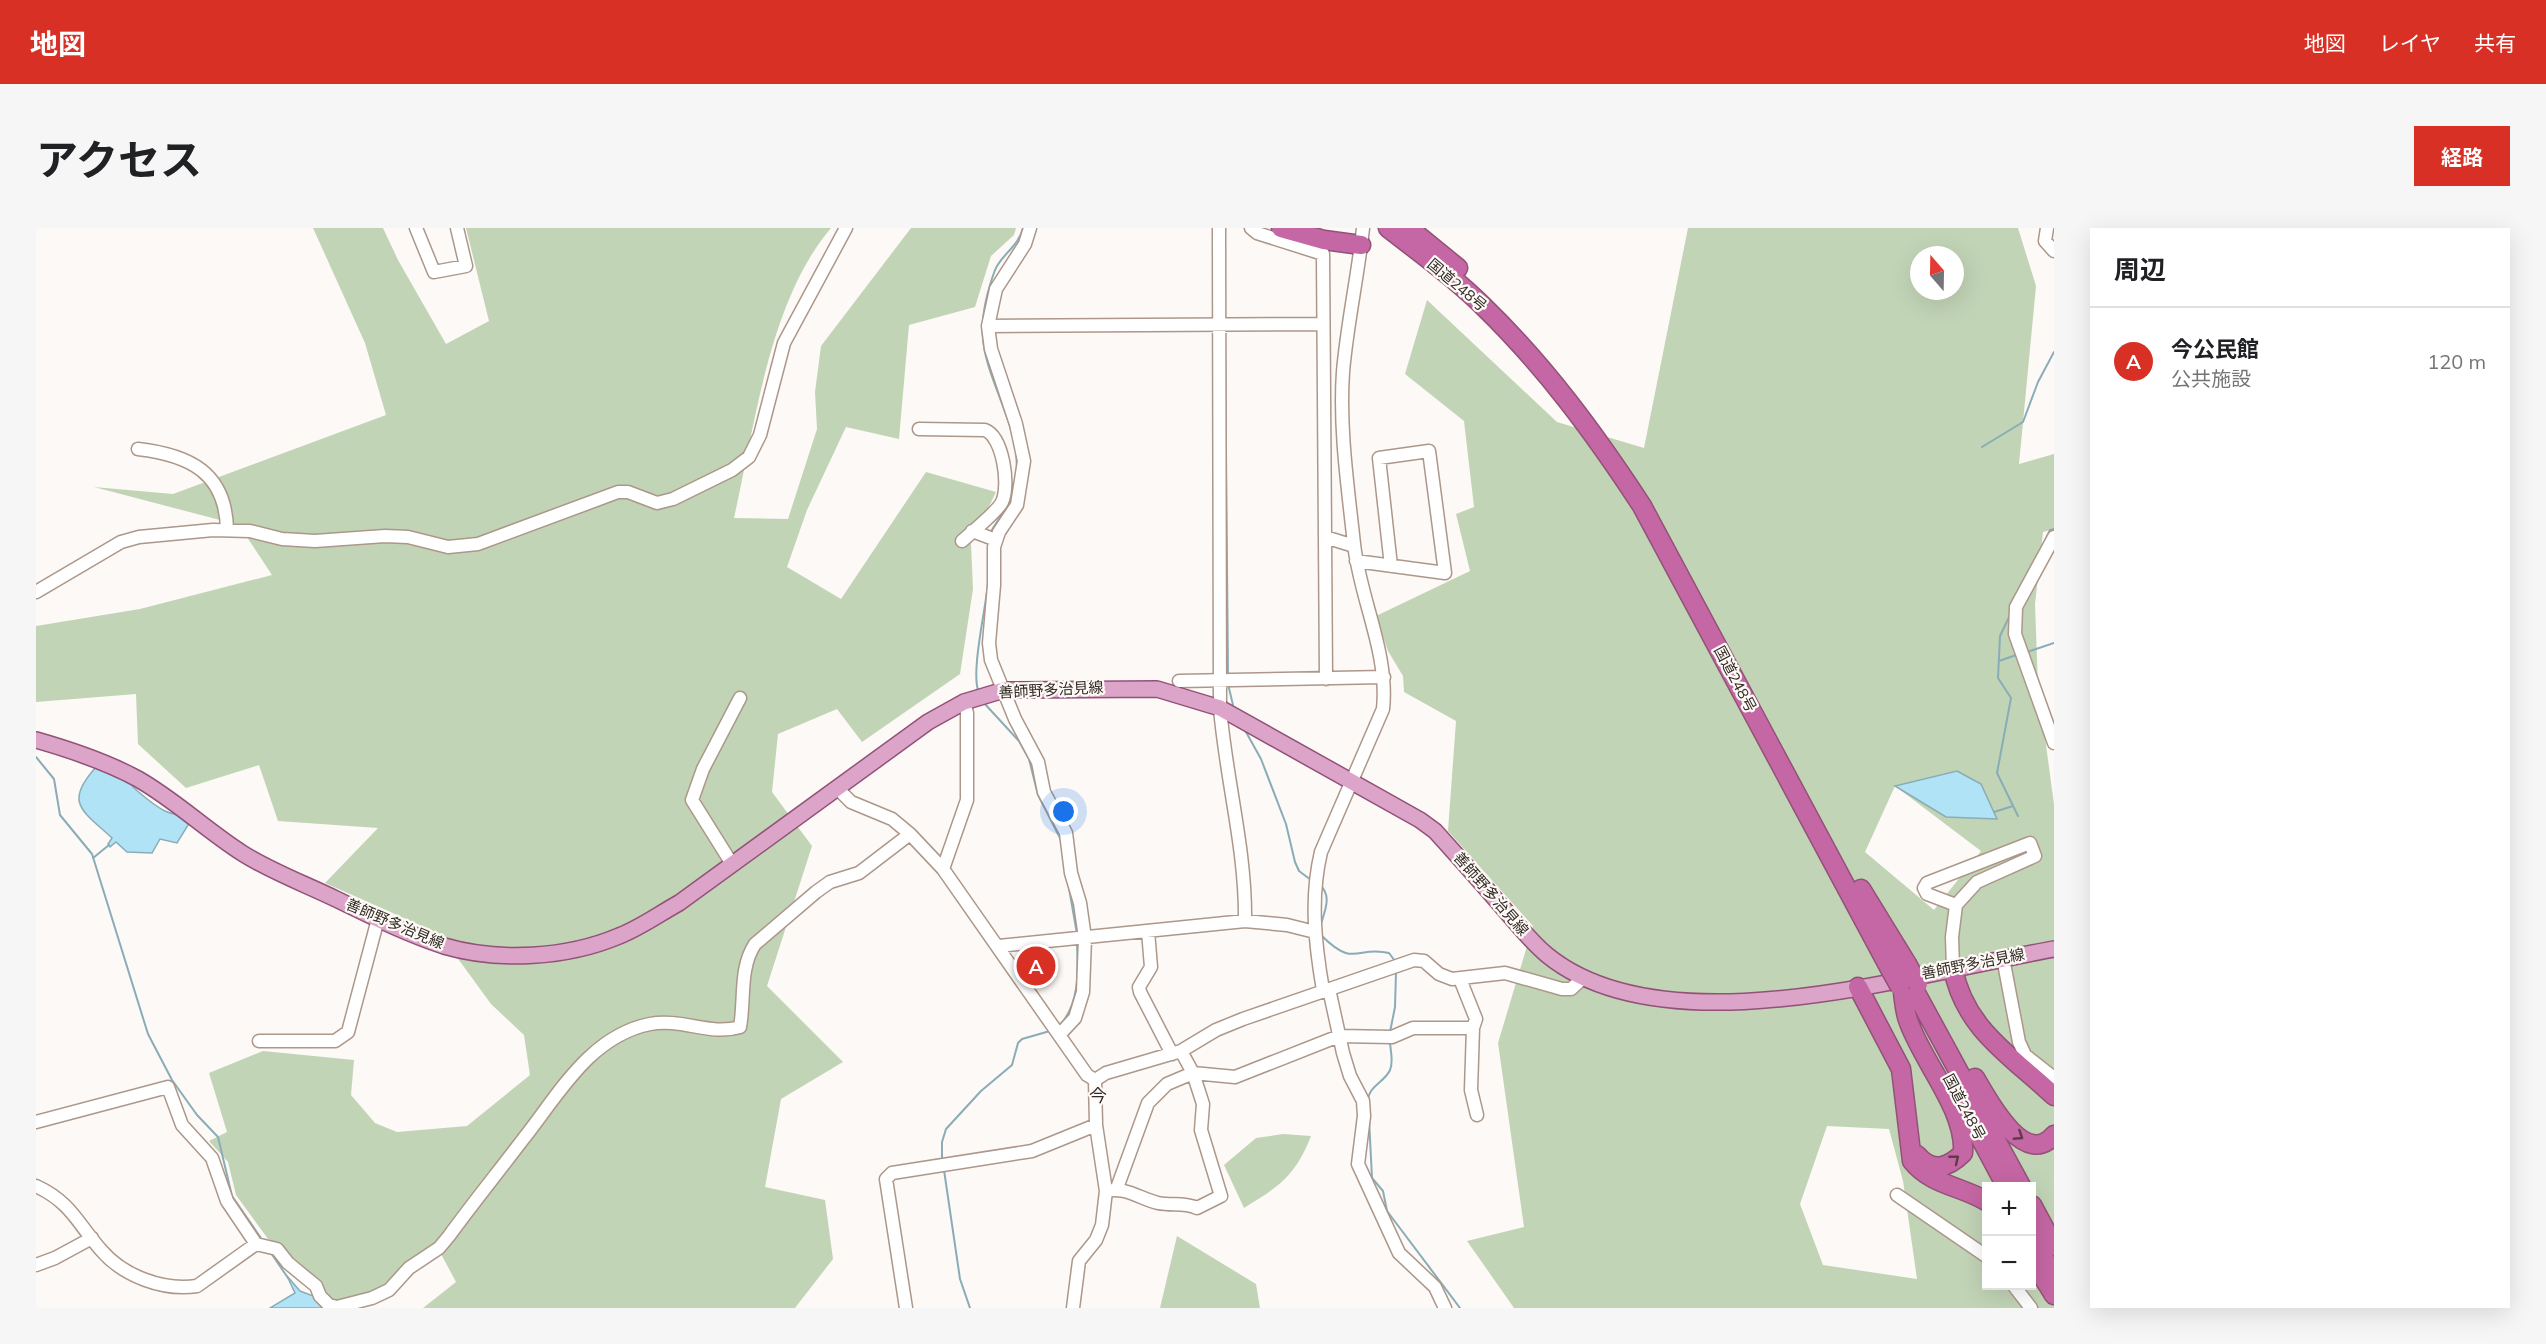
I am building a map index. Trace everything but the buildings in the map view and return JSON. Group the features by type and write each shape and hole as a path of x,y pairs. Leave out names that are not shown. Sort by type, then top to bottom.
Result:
{"highway":[{"path":"1281,228 1324,240 1362,237"},
{"path":"1377,228 1474,298"},
{"name":"国道248号","path":"1388,228 1474,298 1571,404 1642,506 1899,967"},
{"name":"国道248号","path":"1409,228 1492,296 1580,396 1611,435 1652,498 1861,889 2004,1182"},
{"path":"1953,968 1960,992 1987,1037 2054,1092"},
{"path":"1858,987 1901,1069 1907,1100 1912,1161 1920,1171 1936,1181 1982,1199"},
{"path":"1908,987 2005,1125 2016,1136 2029,1143 2049,1140 2054,1135"},
{"path":"1908,987 1908,1020 1949,1100 1964,1138 1963,1153 1955,1161 1941,1168 1924,1163 1909,1145"},
{"name":"国道248号","path":"1908,987 2019,1182"},
{"path":"2036,1214 2054,1246"},
{"path":"2032,1236 2054,1277"},
{"path":"2036,1265 2054,1296"}],"main road":[{"name":"善師野多治見線","path":"36,740 96,758 122,770 158,792 243,854 378,919 446,946 527,955 573,950 618,937 638,927 679,903 928,722 975,698 1004,690 1137,687 1175,693 1220,708 1435,831 1527,936 1548,956 1583,978 1630,994 1712,1002 1803,996 2054,949"}],"street":[{"path":"416,228 434,272 466,266 457,228"},
{"path":"36,592 121,542 139,537 227,530 315,541 408,537 459,548 478,544 618,492 628,492 657,503 673,499 732,470 754,450 784,343 846,228"},
{"path":"962,541 986,537 1015,509 1022,484 1021,442 991,349 988,326 996,289 1025,244 1030,228"},
{"path":"1219,228 1225,323 1228,679 1220,708 1224,750 1245,882 1245,921"},
{"path":"1251,228 1257,233 1323,254 1326,679"},
{"path":"2047,228 2045,241 2054,250"},
{"path":"1362,237 1343,373 1343,410 1356,561 1384,677 1383,709 1353,784 1321,852 1317,871 1315,932 1326,990 1350,1076 1363,1101 1364,1116 1358,1164 1399,1253 1435,1287 1445,1308"},
{"path":"988,326 1323,324"},
{"path":"919,429 990,432 1002,451 1004,482 1002,502 986,537 988,643 991,660 1015,719 1038,762 1044,792 1066,833 1071,873 1080,903 1083,992 1075,1018 1060,1034"},
{"path":"138,449 177,455 191,461 204,471 227,513 227,530"},
{"path":"1356,561 1391,566 1445,573 1429,451 1379,458 1391,566"},
{"path":"1002,502 1015,509"},
{"path":"1325,537 1354,546"},
{"path":"2054,537 2016,607 2014,618 2015,634 2054,742"},
{"path":"1179,681 1384,677"},
{"path":"732,864 692,800 703,769 740,698"},
{"path":"943,869 967,800 967,713 975,698"},
{"path":"838,789 851,802 880,813 910,834 943,869 1087,1075 1095,1080"},
{"path":"36,1122 168,1087 182,1125 204,1146 212,1158 228,1201 263,1245 310,1281 329,1305 346,1306 389,1290 409,1268 439,1248 564,1082 578,1066 621,1035 651,1024 674,1022 723,1031 740,1027 744,979 750,952 755,944 830,882 859,873 910,834"},
{"path":"1953,968 1952,937 1956,905 1977,882 2036,856 2031,843 1927,883 1924,888 1928,894 1956,905"},
{"path":"259,1041 335,1041 348,1032 378,919"},
{"path":"999,946 1245,921 1287,925 1315,932"},
{"path":"1112,1190 1161,1203 1189,1204 1197,1208 1221,1196 1201,1130 1203,1104 1193,1074 1140,992 1139,987 1151,968 1148,931"},
{"path":"2003,958 2019,1042 2025,1055 2054,1092"},
{"path":"1095,1080 1106,1073 1177,1052 1216,1030 1414,960 1424,961 1439,974 1460,979 1505,973 1562,989 1571,989 1583,978"},
{"path":"1460,979 1476,1019 1473,1028 1471,1080 1477,1115"},
{"path":"1073,1308 1079,1261 1096,1240 1112,1190 1128,1150 1142,1125 1148,1103 1167,1084 1193,1074 1235,1077 1339,1036 1392,1037 1413,1028 1473,1028"},
{"path":"1095,1080 1096,1125 1112,1190"},
{"path":"906,1308 886,1179 892,1173 1032,1151 1096,1125"},
{"path":"36,1186 73,1212 101,1250 129,1274 159,1283 187,1287 202,1283 263,1245"},
{"path":"1897,1195 1982,1253"},
{"path":"36,1265 55,1258 92,1238"},
{"path":"2017,1290 2031,1308"}],"green space":[{"path":"313,228 383,228 398,260 446,344 489,321 466,228 831,228 810,258 793,291 779,327 767,366 734,518 788,519 817,429 815,392 821,346 911,228 1016,228 1014,235 991,256 975,307 909,325 899,439 846,427 807,510 787,567 841,599 926,472 996,492 971,544 973,589 960,674 862,742 837,709 778,734 772,792 812,846 767,986 843,1062 781,1099 765,1187 825,1200 833,1259 795,1308 423,1308 456,1282 441,1254 427,1249 404,1265 388,1285 346,1301 332,1302 321,1285 291,1260 280,1244 268,1239 236,1195 228,1162 209,1141 227,1132 209,1073 263,1051 354,1060 351,1095 375,1123 397,1132 467,1126 530,1075 524,1035 491,1004 440,934 325,883 378,828 278,821 259,765 186,788 138,744 136,694 36,702 36,626 140,609 272,575 239,525 94,487 173,494 386,415 365,343"},
{"path":"1688,228 2018,228 2036,286 2019,464 2054,454 2054,529 2043,532 2035,604 2038,686 2054,804 2054,1308 1514,1308 1467,1241 1524,1227 1498,1043 1533,926 1448,831 1456,721 1404,692 1403,676 1388,651 1376,616 1470,571 1456,514 1474,507 1464,421 1405,374 1427,300 1557,422 1644,448","holes":["1895,786 1981,851 1934,910 1865,852","1827,1126 1889,1129 1903,1181 1917,1279 1823,1265 1800,1204"]},
{"path":"1283,1134 1311,1136 1299,1161 1285,1179 1244,1208 1224,1165 1256,1138"},
{"path":"1177,1236 1256,1284 1260,1308 1160,1308"}],"water":[{"path":"97,766 134,783 133,787 152,803 190,822 177,843 160,839 152,853 127,852 116,842 110,847 108,844 112,838 85,813 80,805 81,789"},
{"path":"1957,771 1981,784 1997,819 1946,817 1895,786"},
{"path":"287,1276 300,1291 316,1297 323,1308 270,1308 295,1293"}],"waterway":[{"path":"1013,436 986,355 983,318 995,270 1018,240 1023,228"},
{"path":"1225,339 1228,676"},
{"path":"1982,447 2023,422 2038,382 2054,352"},
{"path":"1016,450 1017,469"},
{"path":"990,533 1012,498"},
{"path":"2042,547 2050,530 2054,529"},
{"path":"988,542 988,557"},
{"path":"979,693 976,671 977,656 988,583"},
{"path":"2010,615 2000,636 1998,678 2011,698 1997,773 2018,816"},
{"path":"2027,652 2054,643"},
{"path":"1999,661 2019,654"},
{"path":"1228,684 1233,705"},
{"path":"984,703 1019,741 1029,759 1038,795 1061,840"},
{"path":"1246,732 1261,759 1286,824 1295,862 1299,871 1311,880"},
{"path":"36,757 54,779 60,815 92,854 148,1034 172,1080 197,1115 218,1137 232,1196 263,1241"},
{"path":"1994,812 2013,806"},
{"path":"93,858 109,845"},
{"path":"1062,848 1077,934"},
{"path":"1320,885 1327,898 1321,924"},
{"path":"1322,936 1333,946 1349,954 1378,951 1389,953 1395,961"},
{"path":"1060,1025 1067,1016 1074,997 1077,943"},
{"path":"1390,1032 1395,1007 1396,972"},
{"path":"942,1161 942,1142 946,1129 981,1091 1012,1065 1018,1043 1022,1039 1050,1031"},
{"path":"1368,1101 1371,1092 1390,1070 1392,1059 1390,1041"},
{"path":"1369,1119 1372,1178 1383,1191 1387,1211 1460,1308"},
{"path":"944,1170 960,1279 970,1308"},
{"path":"271,1253 288,1278"}],"place":[{"name":"今公民館","path":"1036,966"}],"district":[{"name":"今","path":"1098,1096"}]}
